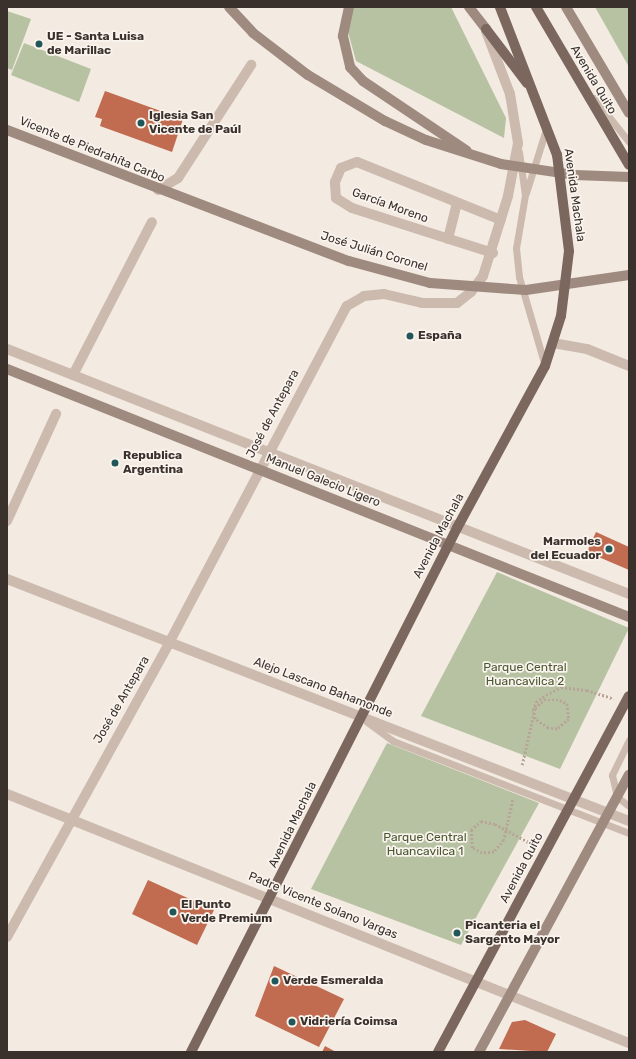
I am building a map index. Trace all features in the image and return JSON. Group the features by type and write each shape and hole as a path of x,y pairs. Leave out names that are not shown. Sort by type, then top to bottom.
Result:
{"main road":[{"path":"229,7 253,33 344,98 426,140 479,158 569,174 629,177"},
{"path":"349,7 344,19 344,51 358,76 479,158"},
{"path":"469,7 533,91"},
{"path":"473,7 486,30"},
{"name":"Avenida Machala","path":"191,1052 271,900 361,717 457,528 545,366 553,343 564,301 569,251 557,155 547,124 500,7"},
{"name":"Avenida Quito","path":"536,7 574,76 629,165"},
{"name":"Avenida Quito","path":"566,7 601,69 629,112"},
{"path":"601,69 629,100"},
{"name":"Vicente de Piedrahíta Carbo","path":"7,130 162,192"},
{"name":"José Julián Coronel","path":"162,192 349,261 430,283 526,290 629,275"},
{"name":"Manuel Galecio Ligero","path":"7,369 629,616"},
{"name":"Avenida Quito","path":"438,1052 627,700"},
{"path":"479,1052 629,775"}],"street":[{"name":"José de Antepara","path":"7,937 70,820 170,643 267,453 348,306 364,296 384,294 422,303 457,303 471,292 493,253 518,144 510,94 486,30"},
{"path":"162,192 178,178 251,65"},
{"name":"García Moreno","path":"493,253 352,208 336,198 335,182 341,168 357,162 457,204 501,220"},
{"path":"448,239 457,204"},
{"path":"73,375 152,222"},
{"path":"553,343 587,349 629,366"},
{"name":"Manuel Galecio Ligero","path":"7,349 457,528 629,594"},
{"path":"7,521 56,414"},
{"name":"Alejo Lascano Bahamonde","path":"7,579 629,821"},
{"name":"Padre Vicente Solano Vargas","path":"7,794 629,1043"}],"lane":[{"path":"574,76 629,142"},
{"path":"545,366 519,277 516,248 525,195 547,124"},
{"path":"518,144 525,195"},
{"path":"361,717 393,741 629,833"},
{"path":"629,740 612,775 617,797 629,806"}],"path":[{"path":"438,7 443,7"},
{"path":"541,725 535,720 536,702 561,687 586,690 627,700"},
{"path":"495,824 545,851"}],"green space":[{"path":"352,7 451,7 506,118 504,138 356,61 348,32"},
{"path":"595,7 629,7 629,67"},
{"path":"7,11 31,19 12,70 7,68"},
{"path":"24,43 91,69 79,102 11,75"},
{"name":"Parque Central Huancavilca 2","path":"497,572 629,628 560,769 421,716"},
{"name":"Parque Central Huancavilca 1","path":"387,743 539,803 461,945 311,889"}],"building":[{"name":"Iglesia San Vicente de Paúl","path":"105,91 183,119 172,152 100,126 102,119 95,117"},
{"name":"Marmoles del Ecuador","path":"596,532 629,547 629,570 587,552"},
{"name":"El Punto Verde Premium","path":"148,880 214,910 197,945 132,914"},
{"path":"274,966 344,999 319,1047 255,1016"},
{"path":"525,1020 556,1034 547,1052 499,1049 512,1022"},
{"path":"325,1046 336,1052 322,1052"}],"place":[{"name":"UE - Santa Luisa de Marillac","path":"39,44"},
{"name":"Iglesia San Vicente de Paúl","path":"141,123"},
{"name":"España","path":"410,336"},
{"name":"Republica Argentina","path":"115,463"},
{"name":"Marmoles del Ecuador","path":"609,549"},
{"name":"El Punto Verde Premium","path":"173,912"},
{"name":"Picanteria el Sargento Mayor","path":"457,933"},
{"name":"Verde Esmeralda","path":"275,981"},
{"name":"Vidriería Coimsa","path":"292,1022"}]}
